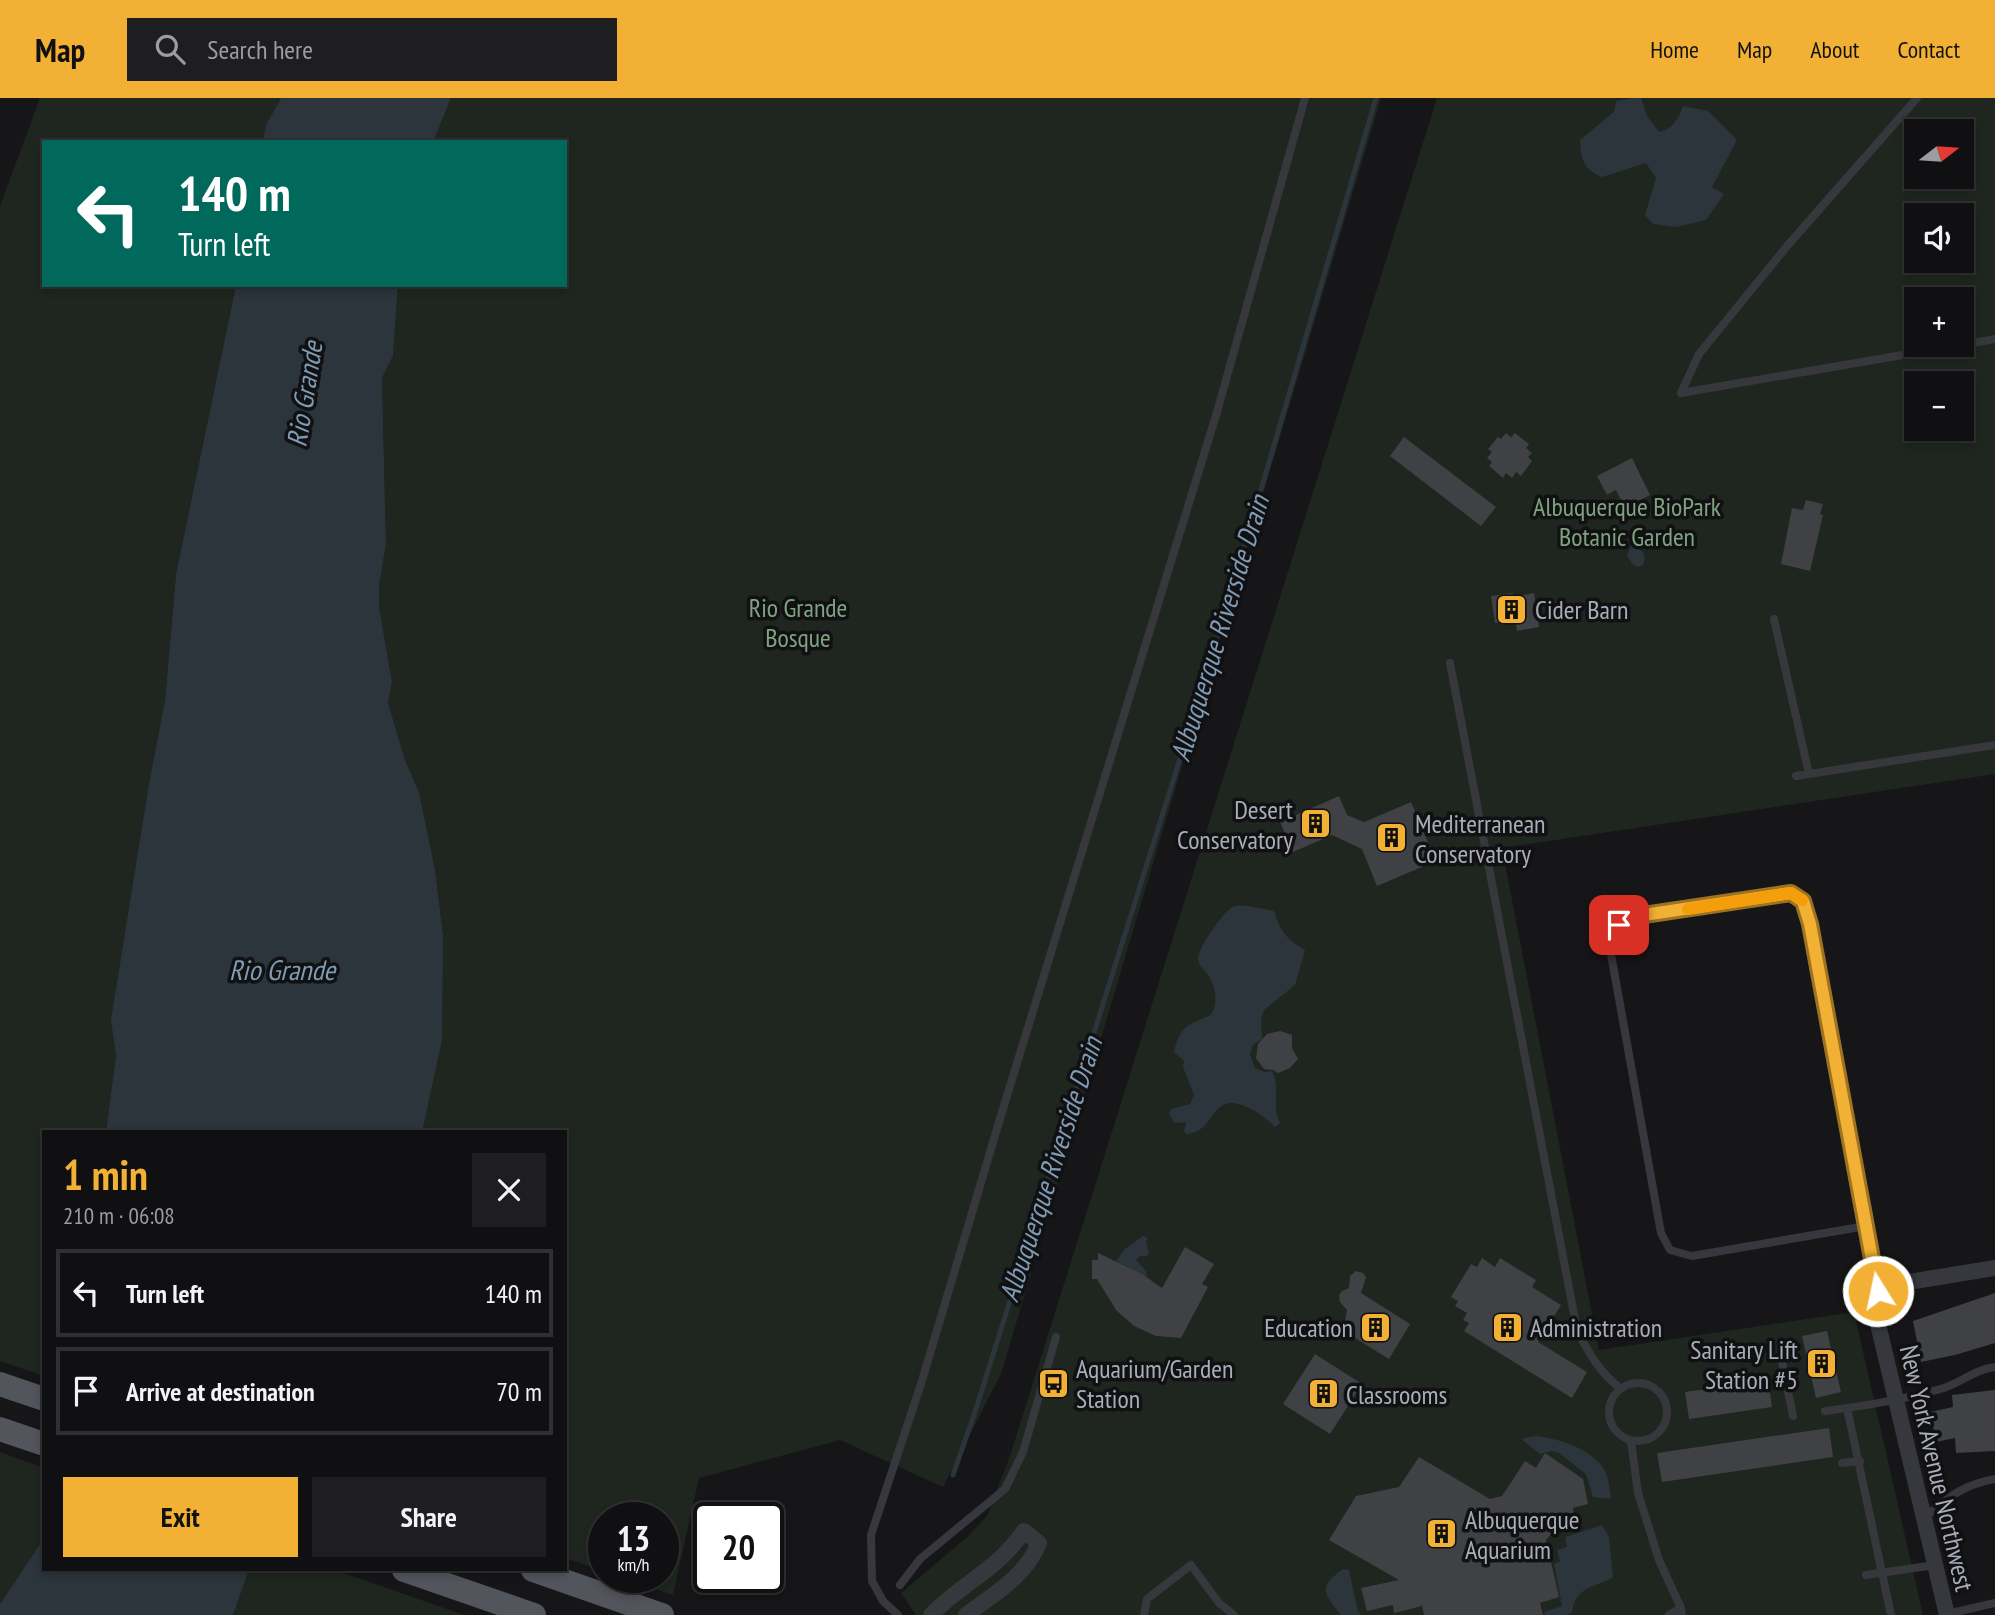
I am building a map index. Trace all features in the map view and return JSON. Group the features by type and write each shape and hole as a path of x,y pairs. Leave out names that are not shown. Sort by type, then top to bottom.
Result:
{"main road":[{"path":"0,1384 42,1398"},
{"path":"0,1429 42,1443"},
{"path":"407,1571 534,1615"},
{"path":"536,1571 662,1615"}],"street":[{"path":"1878,1291 1890,1284 1995,1268"},
{"name":"New York Avenue Northwest","path":"1878,1291 1873,1303 1947,1615"},
{"path":"931,1615 943,1602 980,1577 1010,1551 1024,1531 1039,1543 1019,1574 968,1614"}],"lane":[{"path":"898,1615 883,1601 872,1581 871,1535 921,1384 1217,412 1305,98"},
{"path":"1904,355 1681,393 1699,354 1788,245 1917,98"},
{"path":"1974,343 1995,339"},
{"path":"1774,619 1809,774"},
{"path":"1450,663 1577,1330 1589,1355 1620,1388"},
{"path":"1796,776 1995,745"},
{"path":"1866,1226 1692,1256 1670,1250 1661,1233 1609,943 1619,925 1637,916 1791,893 1803,901 1810,924 1866,1226 1878,1291"},
{"path":"900,1585 920,1559 1005,1489 1023,1452 1056,1337"},
{"path":"1781,1357 1793,1416"},
{"path":"1825,1411 1946,1387 1995,1367"},
{"path":"1636,1382 1646,1383 1655,1388 1667,1405 1668,1415 1659,1433 1648,1440 1631,1441 1613,1428 1609,1417 1610,1401 1620,1388 1636,1382"},
{"path":"1847,1408 1891,1615"},
{"path":"1631,1441 1638,1493 1659,1560 1682,1611 1669,1615"},
{"path":"1842,1463 1860,1461"},
{"path":"1924,1518 1958,1490 1973,1483 1995,1479"},
{"path":"1144,1615 1147,1598 1191,1565 1219,1603 1234,1615"},
{"path":"1866,1575 1935,1565"},
{"path":"1947,1615 1995,1603"}],"green space":[{"path":"40,98 281,98 267,123 263,140 42,140 42,287 236,287 176,574 165,701 112,1020 116,1055 106,1130 42,1130 42,1375 0,1361 0,206"},
{"name":"Rio Grande Bosque","path":"451,98 1381,98 1001,1374 943,1487 840,1440 699,1478 679,1568 679,1502 588,1502 588,1566 567,1559 567,1130 422,1130 441,990 443,935 435,869 419,792 405,760 388,702 392,682 379,606 379,586 386,544 382,378 393,356 398,287 567,287 567,140 434,140"},
{"name":"Albuquerque BioPark Botanic Garden","path":"1437,98 1995,98 1995,774 1502,848 1599,1350 1854,1312 1923,1615 916,1615 901,1593 966,1538 987,1516 1009,1459"},
{"path":"0,1452 42,1467 42,1541 0,1604"},
{"path":"249,1571 338,1571 464,1615 233,1615"}],"water":[{"path":"281,98 451,98 434,140 263,140 267,123"},
{"path":"1641,98 1647,116 1659,132 1674,123 1683,106 1708,111 1737,140 1712,187 1724,194 1706,220 1676,227 1653,224 1645,215 1656,178 1646,163 1602,177 1584,163 1580,140 1614,112 1616,101"},
{"name":"Rio Grande","path":"236,287 398,287 393,356 382,378 386,544 379,586 379,606 392,682 388,702 405,760 419,792 435,869 443,935 442,1040 422,1130 106,1130 116,1055 111,1020 165,701 176,574"},
{"path":"1632,544 1643,552 1645,559 1643,565 1638,567 1632,564 1627,555"},
{"path":"1235,906 1274,911 1285,934 1305,950 1295,985 1264,1010 1261,1019 1262,1039 1253,1045 1250,1054 1255,1068 1265,1072 1272,1071 1280,1123 1275,1127 1247,1107 1235,1103 1226,1104 1219,1108 1203,1127 1186,1134 1186,1122 1175,1123 1169,1114 1171,1109 1190,1104 1194,1095 1183,1067 1184,1061 1174,1052 1183,1031 1211,1015 1215,1001 1214,987 1200,964 1199,954 1227,911"},
{"path":"1143,1236 1148,1238 1146,1242 1149,1253 1136,1260 1146,1271 1147,1277 1116,1261 1125,1249"},
{"path":"1535,1436 1553,1439 1588,1453 1606,1473 1611,1499 1593,1497 1586,1474 1559,1453 1552,1451 1540,1454 1521,1439"},
{"path":"1602,1525 1609,1537 1613,1578 1581,1593 1572,1612 1566,1615 1545,1615 1544,1612 1562,1606 1554,1564 1560,1562 1557,1550 1567,1547 1565,1537"},
{"path":"42,1541 42,1571 249,1571 233,1615 0,1615 0,1604"},
{"path":"1343,1569 1349,1570 1358,1612 1362,1615 1341,1615 1327,1595 1327,1585"}],"building":[{"path":"1506,433 1511,437 1515,433 1529,444 1526,448 1532,453 1528,457 1532,461 1521,476 1516,472 1512,478 1506,473 1503,478 1489,466 1492,462 1487,458 1492,452 1488,449 1498,437 1501,439"},
{"path":"1404,437 1496,507 1481,526 1390,456"},
{"path":"1632,458 1650,495 1625,508 1616,490 1607,495 1597,476"},
{"path":"1806,500 1823,504 1810,571 1781,564 1792,508 1803,510"},
{"name":"Cider Barn","path":"1513,593 1513,597 1534,593 1539,627 1517,631 1515,620 1495,623 1491,596"},
{"name":"Mediterranean Conservatory","path":"1339,796 1347,815 1364,822 1411,802 1436,861 1377,886 1362,849 1332,835 1293,852 1280,822"},
{"path":"1280,1031 1292,1035 1292,1048 1298,1059 1290,1068 1278,1073 1264,1069 1256,1058 1258,1044 1267,1034"},
{"path":"1185,1247 1214,1264 1202,1284 1208,1287 1181,1338 1156,1336 1134,1326 1116,1310 1097,1279 1092,1279 1092,1260 1098,1260 1098,1253 1142,1274 1162,1288"},
{"name":"Administration","path":"1482,1258 1495,1267 1500,1258 1536,1280 1532,1287 1561,1305 1538,1342 1587,1372 1572,1398 1464,1331 1469,1323 1463,1320 1467,1313 1455,1306 1458,1301 1451,1297 1471,1264 1477,1267"},
{"name":"Education","path":"1356,1271 1366,1277 1361,1293 1410,1324 1389,1359 1342,1330 1347,1322 1347,1310 1340,1302 1339,1295 1349,1288 1350,1276"},
{"path":"1995,1293 1995,1343 1921,1362 1913,1321"},
{"name":"Sanitary Lift Station #5","path":"1827,1331 1841,1392 1816,1398 1802,1336"},
{"name":"Classrooms","path":"1315,1354 1362,1384 1330,1434 1283,1404"},
{"path":"1768,1380 1772,1407 1689,1419 1685,1392"},
{"path":"1995,1390 1995,1451 1956,1453 1955,1438 1936,1442 1930,1412 1953,1407 1952,1395"},
{"path":"1829,1428 1833,1457 1662,1482 1657,1453"},
{"name":"Albuquerque Aquarium","path":"1545,1453 1583,1479 1588,1504 1573,1508 1575,1522 1555,1529 1546,1540 1559,1597 1540,1603 1543,1615 1424,1615 1422,1606 1394,1613 1393,1605 1367,1611 1361,1588 1399,1580 1329,1540 1356,1496 1399,1487 1419,1457 1490,1499 1502,1496 1525,1461 1536,1468"}],"waterway":[{"name":"Albuquerque Riverside Drain","path":"953,1475 1210,663 1376,98"}],"slow traffic":[{"path":"1688,909 1791,893 1802,900"}],"place":[{"name":"Cider Barn","path":"1512,609"},
{"name":"Desert Conservatory","path":"1316,824"},
{"name":"Mediterranean Conservatory","path":"1392,838"},
{"name":"Education","path":"1376,1327"},
{"name":"Administration","path":"1507,1327"},
{"name":"Sanitary Lift Station #5","path":"1821,1364"},
{"name":"Aquarium/Garden Station","path":"1053,1383"},
{"name":"Classrooms","path":"1323,1394"},
{"name":"Albuquerque Aquarium","path":"1442,1534"}],"route":[{"path":"1619,925 1637,916 1791,893 1803,901 1810,924 1878,1291"}]}
